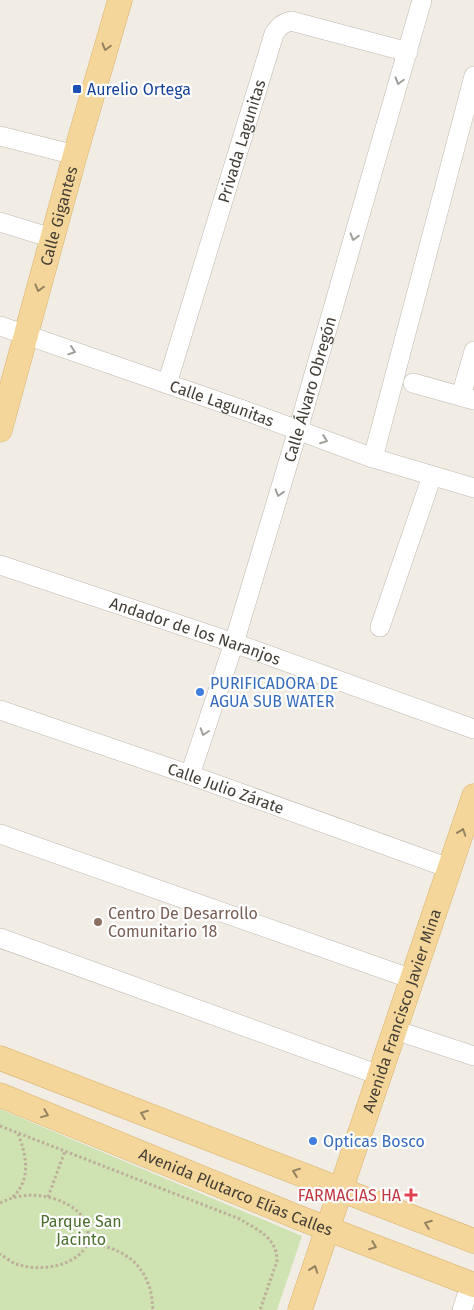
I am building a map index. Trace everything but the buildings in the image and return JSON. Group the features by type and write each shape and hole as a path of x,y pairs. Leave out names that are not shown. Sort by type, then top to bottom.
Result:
{"main road":[{"name":"Calle Gigantes","path":"0,430 75,155 120,0"},
{"name":"Avenida Francisco Javier Mina","path":"300,1310 474,796"},
{"path":"0,1058 474,1241"},
{"name":"Avenida Plutarco Elías Calles","path":"0,1095 328,1229 472,1284"}],"street":[{"name":"Calle Álvaro Obregón","path":"190,776 234,643 298,430 422,0"},
{"name":"Privada Lagunitas","path":"168,384 274,34 278,28 283,23 291,21 408,52"},
{"path":"373,458 474,76"},
{"path":"0,136 75,155"},
{"path":"0,222 52,238"},
{"name":"Calle Lagunitas","path":"0,326 373,458 474,488"},
{"path":"413,383 468,398 474,351"},
{"path":"380,627 432,476"},
{"name":"Andador de los Naranjos","path":"0,565 234,643 474,729"},
{"name":"Calle Julio Zárate","path":"0,710 449,868"},
{"path":"0,834 412,979"},
{"path":"0,938 379,1075"},
{"path":"395,1030 474,1056"},
{"path":"462,1310 472,1284"}],"path":[{"path":"0,1126 240,1219 268,1237 277,1253 277,1261 260,1310"},
{"path":"13,1198 20,1191 23,1184 27,1165 18,1133"},
{"path":"48,1197 64,1151"},
{"path":"0,1203 13,1198 38,1194 61,1200 83,1216 88,1227 88,1242 82,1252 70,1261 57,1266 15,1264 0,1254"},
{"path":"88,1242 110,1247 128,1256 142,1272 150,1288 153,1310"}],"green space":[{"name":"Parque San Jacinto","path":"0,1109 302,1236 277,1310 0,1310"}],"place":[{"name":"Aurelio Ortega","path":"77,89"},
{"name":"PURIFICADORA DE AGUA SUB WATER","path":"200,692"},
{"name":"Centro De Desarrollo Comunitario 18","path":"98,922"},
{"name":"Opticas Bosco","path":"313,1141"},
{"name":"FARMACIAS HA","path":"411,1195"}]}
